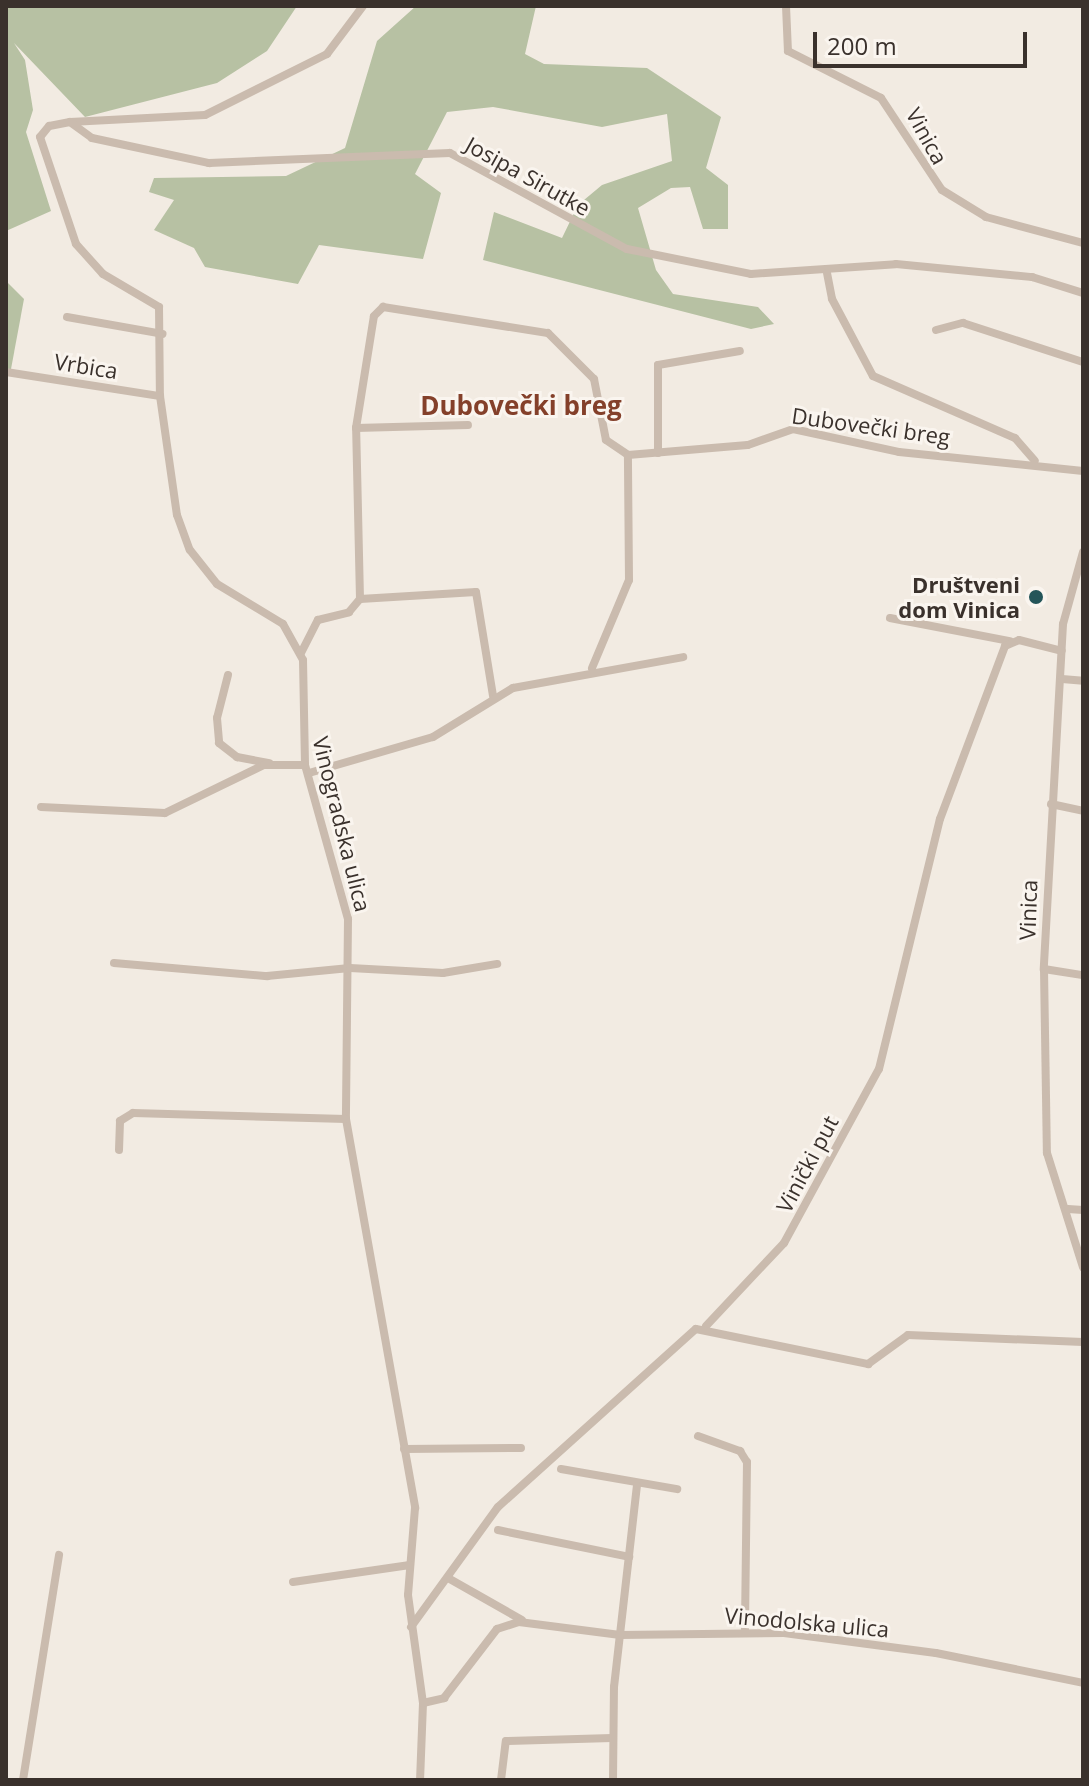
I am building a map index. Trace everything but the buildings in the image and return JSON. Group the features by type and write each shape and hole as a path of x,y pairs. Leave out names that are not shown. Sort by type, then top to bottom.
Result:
{"street":[{"path":"363,6 327,54 205,115 70,122 41,132 76,244 103,274 152,299 163,334 160,396 177,515 190,550 217,584 275,617 301,653 318,620 349,612 360,599 356,428 374,316 383,307 548,333 594,379 606,440 628,455 629,580 592,668"},
{"name":"Vinica","path":"786,6 788,51 881,98 942,190 995,220 1083,243"},
{"name":"Josipa Sirutke","path":"70,122 92,138 209,163 450,153 627,249 751,274 827,273 896,264 1032,277 1083,293"},
{"name":"Dubovečki breg","path":"827,273 832,299 873,376 1015,438 1035,461"},
{"path":"67,317 163,334"},
{"path":"936,330 963,323 1083,362"},
{"path":"658,453 658,365 740,351"},
{"name":"Vrbica","path":"6,372 160,396"},
{"path":"356,428 468,425"},
{"name":"Dubovečki breg","path":"628,455 748,445 793,429 899,452 1035,461 1083,471"},
{"name":"Vinica","path":"1083,552 1067,601 1062,651 1044,969 1047,1153 1068,1209 1083,1267"},
{"path":"360,599 476,592 493,696"},
{"path":"890,618 1062,651"},
{"name":"Vinički put","path":"411,1627 527,1477 593,1428 687,1335 706,1326 784,1243 879,1069 940,819 1010,641"},
{"name":"Vinogradska ulica","path":"301,653 307,769 345,898 350,968 346,1119 415,1508 410,1565 411,1627 423,1703 420,1780"},
{"path":"228,675 217,718 219,743 237,757 307,769 433,737 493,696 592,668 683,657"},
{"path":"1062,679 1083,681"},
{"path":"41,807 141,815 182,810 270,764"},
{"path":"1051,804 1083,811"},
{"path":"114,963 267,976 350,968 429,973 497,964"},
{"path":"1044,969 1083,975"},
{"path":"119,1150 120,1121 133,1113 346,1119"},
{"path":"1068,1209 1083,1210"},
{"path":"706,1326 868,1364 908,1335 1083,1342"},
{"path":"698,1436 740,1451 747,1462 745,1631"},
{"path":"404,1449 521,1448"},
{"path":"561,1469 637,1486 677,1489"},
{"path":"613,1780 612,1738 620,1635 637,1486"},
{"path":"498,1530 629,1557"},
{"path":"23,1780 59,1555"},
{"path":"293,1582 410,1565"},
{"name":"Vinodolska ulica","path":"448,1578 526,1622 620,1635 745,1631 936,1653 1083,1683"},
{"path":"423,1703 451,1692 497,1629 526,1622"},
{"path":"501,1780 506,1741 612,1738"}],"green space":[{"path":"6,6 297,6 267,51 217,83 85,117 14,43 25,60 33,110 26,132 51,211 6,231"},
{"path":"416,6 536,6 525,54 544,64 647,68 721,117 706,168 728,185 728,229 703,229 690,187 671,188 638,208 656,270 673,294 758,307 774,324 751,329 483,260 494,212 562,238 578,205 602,185 672,161 667,114 602,127 493,107 447,112 415,174 441,193 423,259 319,245 298,284 205,267 194,248 154,230 174,200 149,192 154,178 286,176 345,148 377,41"},
{"path":"6,281 24,299 11,369 6,369"}],"place":[{"name":"Društveni dom Vinica","path":"1036,597"}],"district":[{"name":"Dubovečki breg","path":"521,406"}]}
